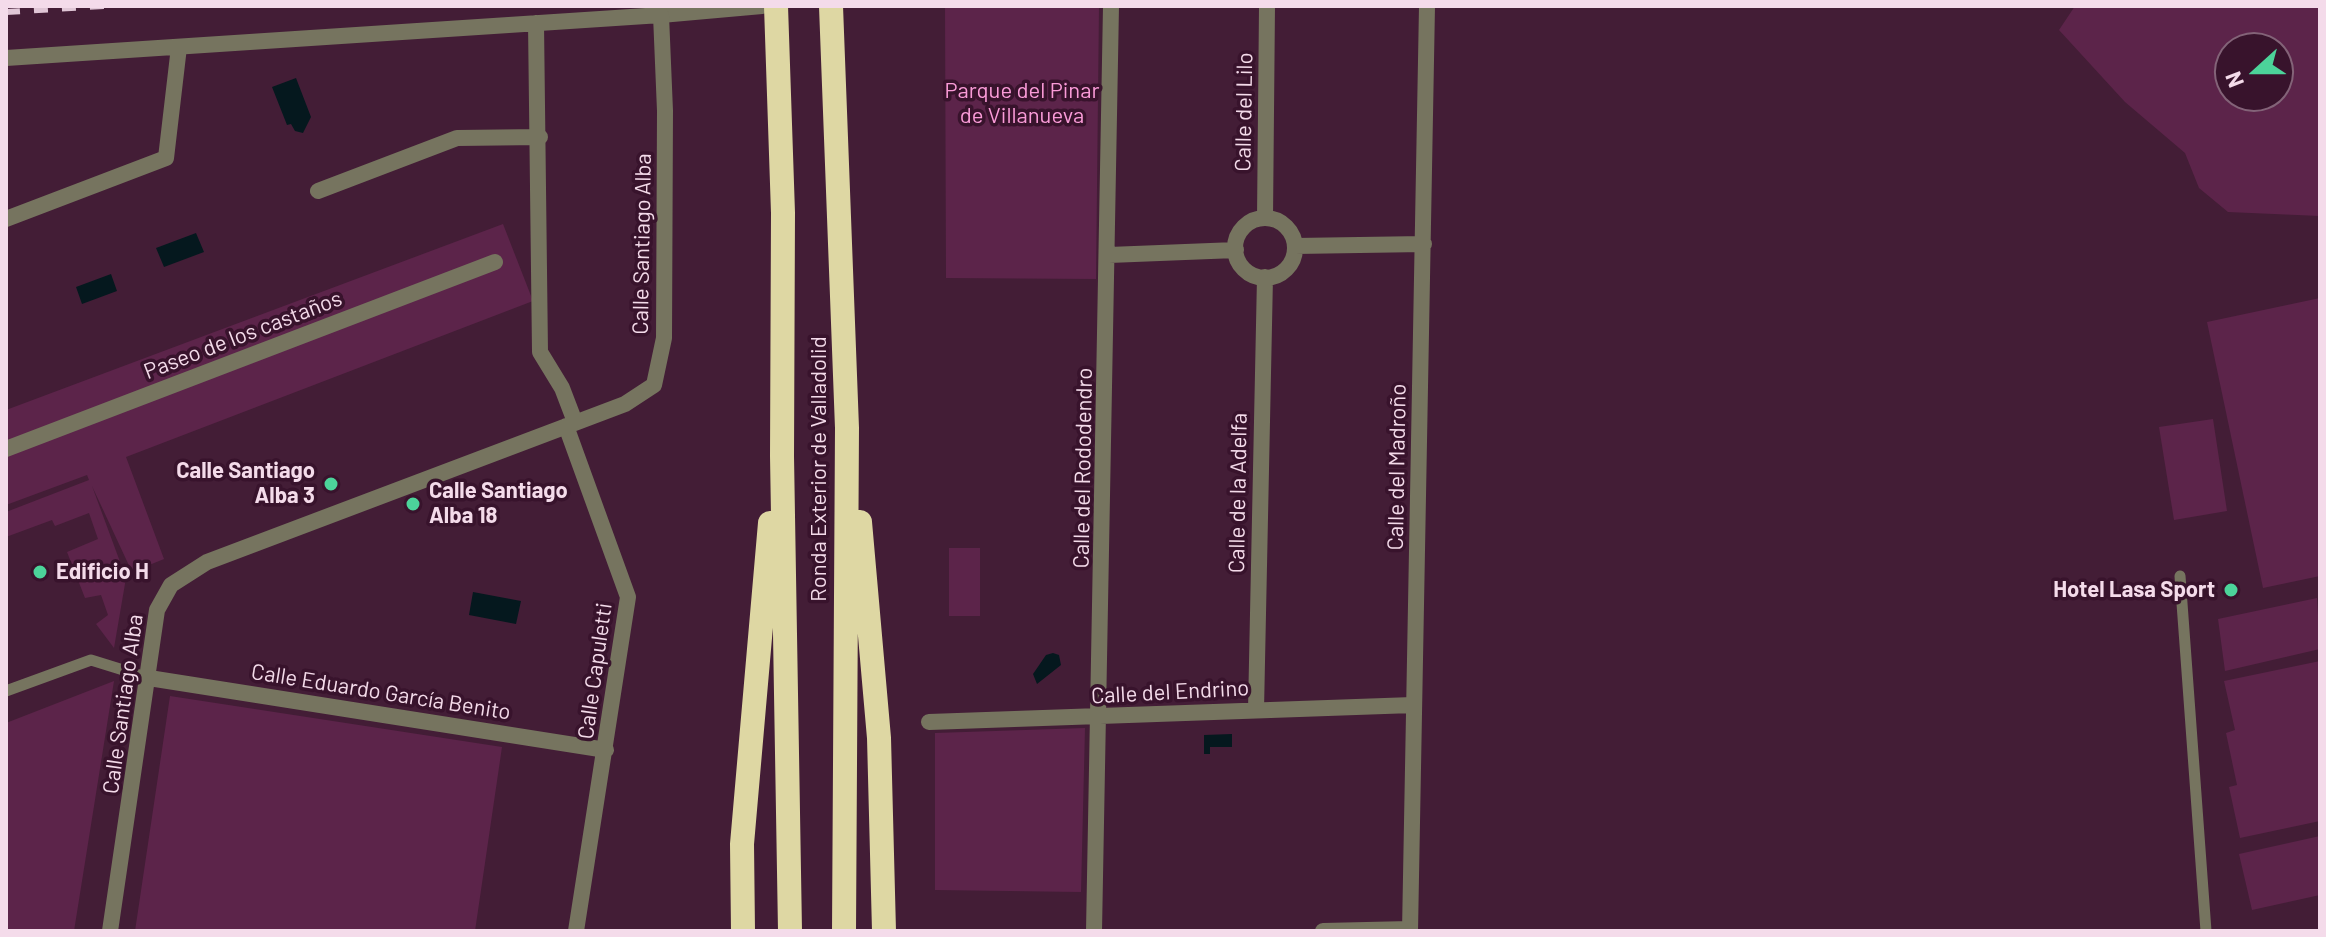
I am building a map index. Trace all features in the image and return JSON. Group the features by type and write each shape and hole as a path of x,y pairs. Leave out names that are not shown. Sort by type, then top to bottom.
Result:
{"highway":[{"name":"Ronda Exterior de Valladolid","path":"776,6 783,213 782,456 790,931"},
{"name":"Ronda Exterior de Valladolid","path":"831,6 847,428 844,931"},
{"path":"847,428 858,494 879,738 884,931"},
{"path":"743,931 743,829 771,505 782,456"}],"street":[{"path":"6,58 762,6"},
{"name":"Calle del Rododendro","path":"1094,931 1109,255 1111,6"},
{"name":"Calle del Lilo","path":"1265,218 1267,6"},
{"name":"Calle del Madroño","path":"1323,931 1410,930 1427,6"},
{"name":"Calle Santiago Alba","path":"110,931 157,610 171,585 207,562 625,404 654,385 664,338 665,111 661,15"},
{"path":"536,23 540,137 540,352 562,388 570,424"},
{"path":"6,219 166,158 179,47"},
{"path":"318,191 457,138 540,137"},
{"path":"1265,218 1289,229 1295,246 1290,265 1283,272 1265,277 1245,269 1236,250 1244,227 1265,218"},
{"path":"1295,246 1424,244"},
{"path":"1109,255 1236,250"},
{"name":"Paseo de los castaños","path":"6,449 495,262"},
{"name":"Calle de la Adelfa","path":"1256,710 1265,277"},
{"name":"Calle Capuletti","path":"570,424 628,597 576,931"},
{"name":"Calle Eduardo García Benito","path":"149,678 606,750"},
{"name":"Calle del Endrino","path":"929,722 1413,705"}],"lane":[{"path":"2180,576 2206,931"},
{"path":"14,690 91,660 149,678"}],"green space":[{"name":"Parque del Pinar de Villanueva","path":"945,6 1099,6 1096,279 946,278"},
{"path":"2075,6 2320,6 2320,216 2228,212 2199,188 2185,153 2125,102 2059,30"},
{"path":"503,224 533,301 126,457 164,559 132,572 92,486 126,578 114,648 96,624 108,615 101,595 85,598 67,552 98,539 89,513 55,526 52,520 6,537 6,512 89,480 87,475 6,505 6,410"},
{"path":"2320,298 2320,576 2263,588 2207,322"},
{"path":"2213,419 2227,511 2174,520 2159,427"},
{"path":"949,548 980,548 980,616 949,616"},
{"path":"2317,598 2320,649 2225,671 2218,619"},
{"path":"2320,661 2320,821 2240,838 2229,787 2237,785 2226,733 2235,730 2224,681"},
{"path":"114,681 74,931 6,931 6,723"},
{"path":"170,696 502,747 475,931 135,931"},
{"path":"1085,728 1081,892 935,890 935,733"},
{"path":"2320,836 2320,895 2252,910 2239,854"}],"water":[{"path":"296,78 311,117 303,133 295,131 291,124 287,125 272,87"},
{"path":"196,233 204,252 164,267 156,248"},
{"path":"111,274 117,291 82,304 76,287"},
{"path":"473,592 521,601 516,624 469,615"},
{"path":"1046,655 1059,655 1061,665 1037,684 1033,674"},
{"path":"1232,734 1232,747 1210,747 1210,754 1204,754 1204,735"}],"railway":[{"path":"6,12 104,6"}],"place":[{"name":"Calle Santiago Alba 3","path":"331,484"},
{"name":"Calle Santiago Alba 18","path":"413,504"},
{"name":"Edificio H","path":"40,572"},
{"name":"Hotel Lasa Sport","path":"2231,590"}]}
